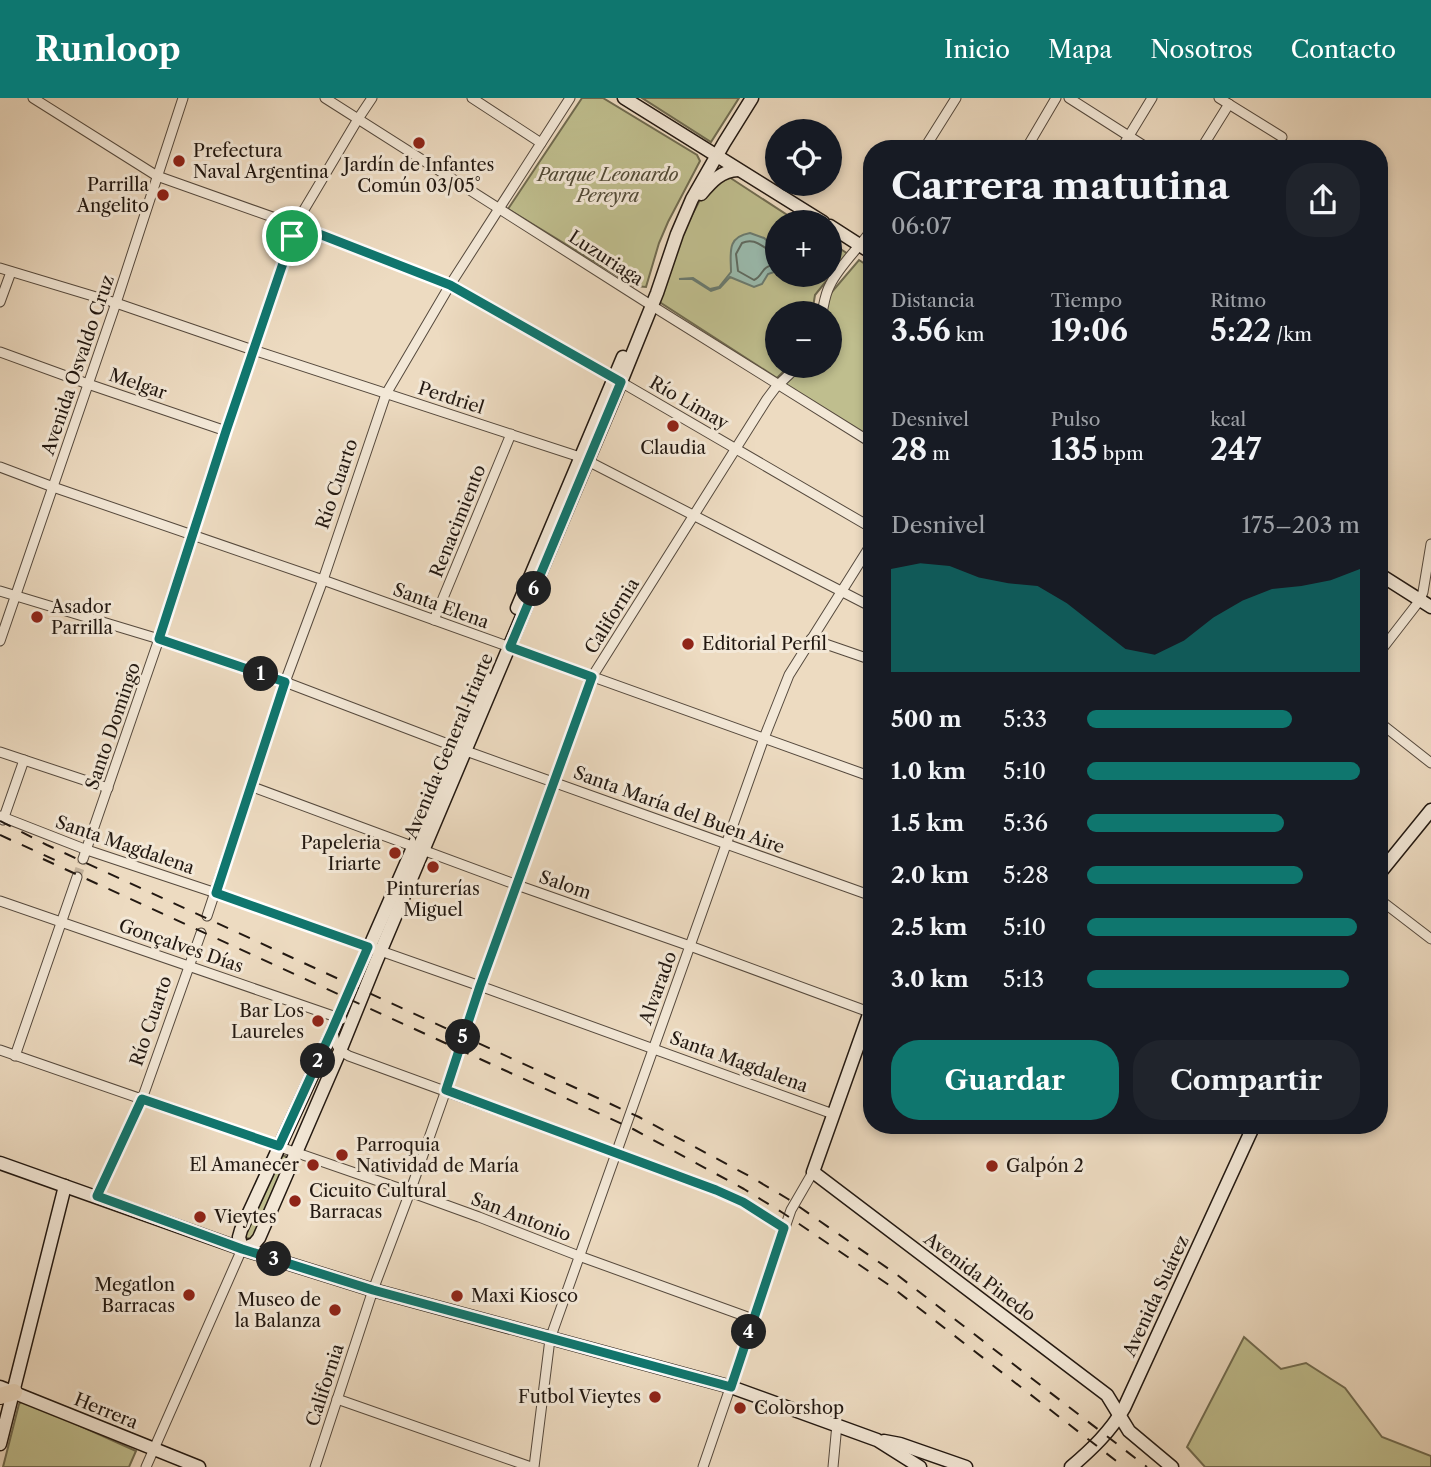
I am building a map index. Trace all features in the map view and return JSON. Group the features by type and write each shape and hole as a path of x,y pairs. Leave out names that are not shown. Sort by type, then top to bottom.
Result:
{"main road":[{"path":"624,98 803,210"},
{"name":"Avenida General Iriarte","path":"374,949 351,1023 296,1152 258,1238 254,1244 242,1249 239,1237 241,1230 419,848 618,380 681,223 743,98"},
{"name":"Avenida General Iriarte","path":"649,304 670,231 694,179 752,98"},
{"path":"681,223 699,196 715,179 724,172 738,170"},
{"path":"842,234 863,247"},
{"path":"1388,580 1426,603"},
{"path":"1388,863 1431,810"},
{"path":"813,1172 863,1029"},
{"name":"Avenida Suárez","path":"1071,1467 1108,1432 1119,1415 1250,1134"},
{"path":"0,1163 242,1249 373,1290 731,1387 877,1440 920,1467"},
{"name":"Avenida Pinedo","path":"813,1172 1107,1395 1129,1431 1172,1467"},
{"path":"0,1444 5,1391 65,1186"},
{"name":"Herrera","path":"5,1391 199,1467"},
{"path":"877,1440 900,1444 966,1467"}],"street":[{"name":"Río Limay","path":"33,98 157,176 296,225 450,285 863,523"},
{"name":"Avenida Osvaldo Cruz","path":"0,641 183,98"},
{"name":"Luzuriaga","path":"326,98 863,437"},
{"name":"Santo Domingo","path":"85,855 296,225 372,98"},
{"path":"472,98 541,143"},
{"name":"Río Cuarto","path":"207,916 285,682 323,580 386,394 450,285 570,98"},
{"path":"930,140 956,98"},
{"path":"1031,140 1056,98"},
{"path":"1069,98 1135,140"},
{"path":"1127,140 1152,98"},
{"path":"1219,98 1282,136"},
{"path":"1207,140 1229,104"},
{"path":"824,301 832,281 863,252"},
{"name":"Perdriel","path":"0,268 116,303 253,351 584,459 863,602"},
{"path":"0,302 10,272"},
{"name":"Melgar","path":"0,352 226,431"},
{"name":"California","path":"315,1467 373,1290 592,677 767,399 785,378"},
{"name":"Renacimiento","path":"434,620 511,434"},
{"name":"Santa Elena","path":"0,467 863,774"},
{"path":"1388,643 1426,603 1423,592 1431,544"},
{"name":"Alvarado","path":"532,1467 550,1339 764,738 786,682 863,556"},
{"name":"Santa María del Buen Aire","path":"0,591 159,639 285,682 462,750 863,893"},
{"path":"811,639 863,657"},
{"path":"1388,729 1431,763"},
{"path":"0,752 108,788"},
{"path":"2,818 24,760"},
{"name":"Salom","path":"250,786 517,885 863,1007"},
{"name":"Santa Magdalena","path":"2,818 85,855 216,893 653,1047 833,1114"},
{"path":"15,1056 77,877"},
{"name":"Gonçalves Días","path":"0,901 351,1023"},
{"path":"1388,906 1431,939"},
{"name":"Río Cuarto","path":"97,1196 142,1099 201,933"},
{"path":"332,1030 340,1051 349,1056 733,1197 784,1228"},
{"name":"San Antonio","path":"0,1051 410,1192 753,1318"},
{"path":"703,1467 784,1228 797,1198 813,1172"},
{"name":"Avenida General Iriarte","path":"146,1467 242,1249"},
{"path":"337,1399 532,1467"},
{"path":"833,1467 837,1424"}],"green space":[{"name":"Parque Leonardo Pereyra","path":"582,98 603,98 697,155 700,161 659,243 646,287 634,286 508,209"},
{"path":"642,98 739,98 711,142"},
{"name":"Parque Leonardo Pereyra","path":"729,177 780,210 765,210 765,287 821,287 814,301 765,301 765,370 658,301 684,230 702,196"},
{"name":"Parque Leonardo Pereyra","path":"842,250 848,254 842,261"},
{"path":"859,260 863,263 863,433 784,385 791,378 842,378 842,301 825,301 836,287 842,287 842,280"},
{"path":"279,1155 287,1159 258,1234 251,1239 247,1238 245,1235"},
{"path":"1244,1337 1281,1369 1306,1363 1345,1388 1382,1437 1431,1456 1431,1467 1205,1467 1187,1447"},
{"path":"22,1401 136,1451 129,1467 3,1467"}],"water":[{"path":"750,233 765,239 765,279 762,284 754,287 730,277 720,288 711,291 692,279 679,279 693,278 710,289 719,287 731,272 733,242"}],"tunnel":[{"path":"77,877 83,859"}],"railway":[{"path":"0,821 639,1117 751,1177 788,1199 896,1274 1147,1467"},
{"path":"0,835 55,860"},
{"path":"43,859 633,1129 744,1189 889,1285 1124,1467"}],"place":[{"name":"Jardín de Infantes Común 03/05°","path":"419,143"},
{"name":"Prefectura Naval Argentina","path":"179,161"},
{"name":"Parrilla Angelito","path":"163,195"},
{"name":"Claudia","path":"673,426"},
{"name":"Asador Parrilla","path":"37,617"},
{"name":"Editorial Perfil","path":"688,644"},
{"name":"Papeleria Iriarte","path":"395,853"},
{"name":"Pinturerías Miguel","path":"433,867"},
{"name":"Bar Los Laureles","path":"318,1021"},
{"name":"Parroquia Natividad de María","path":"342,1155"},
{"name":"El Amanecer","path":"313,1165"},
{"name":"Galpón 2","path":"992,1166"},
{"name":"Cicuito Cultural Barracas","path":"295,1201"},
{"name":"Vieytes","path":"200,1217"},
{"name":"Megatlon Barracas","path":"189,1295"},
{"name":"Maxi Kiosco","path":"457,1296"},
{"name":"Museo de la Balanza","path":"335,1310"},
{"name":"Futbol Vieytes","path":"655,1397"},
{"name":"Colorshop","path":"740,1408"}],"route":[{"path":"296,225 450,285 621,382 510,647 592,677 480,986 446,1090 716,1190 754,1208 784,1228 731,1387 373,1290 242,1249 97,1196 142,1099 279,1146 368,947 216,893 285,682 159,639 292,236 296,225"}]}
